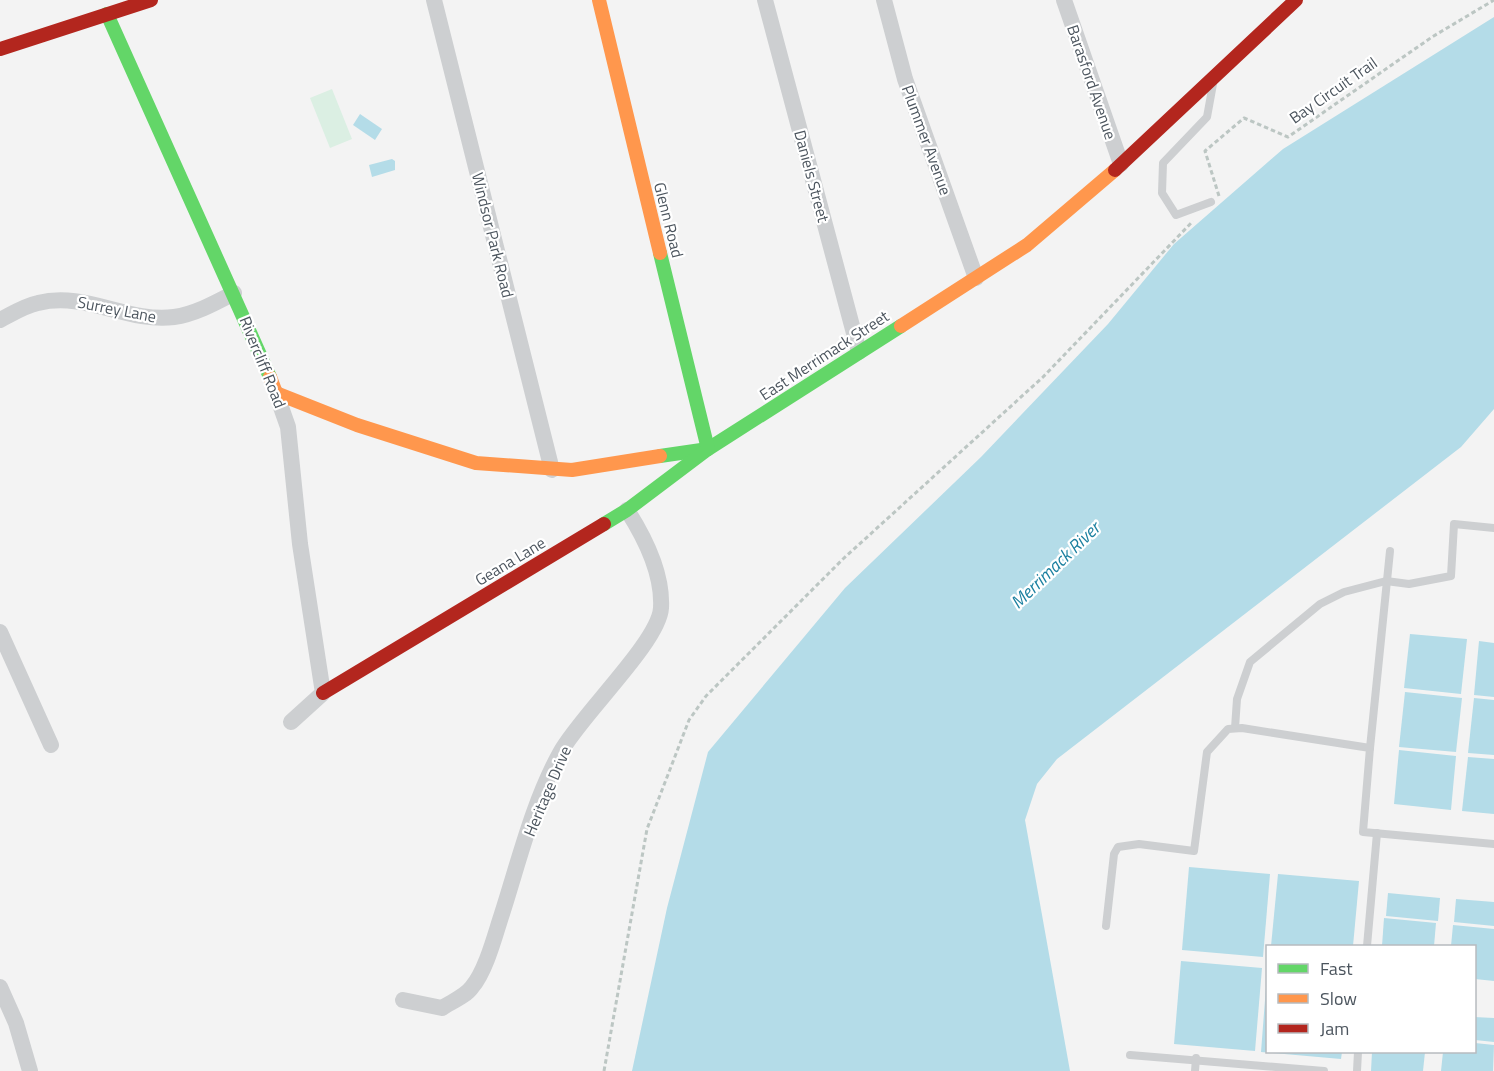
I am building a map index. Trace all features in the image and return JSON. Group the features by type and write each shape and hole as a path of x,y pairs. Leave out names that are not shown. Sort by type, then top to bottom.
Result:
{"street":[{"path":"0,49 106,7 151,0"},
{"name":"Windsor Park Road","path":"434,0 552,470"},
{"name":"Glenn Road","path":"599,0 708,448"},
{"name":"Daniels Street","path":"765,0 859,352"},
{"name":"Plummer Avenue","path":"884,0 905,79 976,278"},
{"name":"Barasford Avenue","path":"1064,0 1121,164"},
{"name":"East Merrimack Street","path":"276,393 357,425 476,463 572,470 708,448 1027,245 1121,164 1296,0"},
{"name":"Rivercliff Road","path":"106,7 234,293 288,426 300,544 323,693"},
{"name":"Surrey Lane","path":"0,320 29,305 61,299 84,302 132,315 173,317 197,311 234,293"},
{"name":"Geana Lane","path":"323,693 627,510 708,448"},
{"name":"Heritage Drive","path":"403,1000 442,1008 472,988 492,945 537,806 560,752 645,644 661,609 656,570 642,533 627,510"},
{"path":"0,632 51,745"},
{"path":"291,722 323,693"},
{"path":"0,987 16,1023 30,1071"}],"lane":[{"path":"1211,202 1176,215 1162,193 1163,163 1207,117 1214,77"},
{"path":"1235,728 1239,690 1250,662 1320,604 1344,591 1386,581 1409,584 1451,576 1454,524 1494,528"},
{"path":"1390,551 1363,832 1494,844"},
{"path":"1106,926 1114,854 1118,847 1139,844 1194,851 1207,752 1228,729 1333,740 1370,748"},
{"path":"1368,945 1377,833"},
{"path":"1357,1071 1358,1053"},
{"path":"1130,1055 1196,1058 1324,1071"},
{"path":"1195,1071 1196,1058"}],"path":[{"name":"Bay Circuit Trail","path":"1211,202 1220,195 1205,151 1244,118 1288,137 1432,37 1494,0"},
{"path":"604,1071 647,829 689,720 706,696 843,559 1043,377 1211,202"}],"green space":[{"path":"332,89 352,139 330,148 310,98"}],"water":[{"name":"Merrimack River","path":"1494,17 1494,409 1461,447 1057,759 1037,784 1025,820 1070,1071 632,1071 667,908 708,752 845,588 981,457 1108,324 1174,244 1283,149"},
{"path":"360,114 382,129 375,140 353,125"},
{"path":"392,159 395,161 395,170 372,177 369,165"},
{"path":"1410,634 1467,639 1461,694 1404,688"},
{"path":"1479,641 1494,643 1494,697 1474,695"},
{"path":"1405,692 1462,698 1456,752 1399,747"},
{"path":"1474,698 1494,700 1494,755 1468,753"},
{"path":"1399,750 1456,756 1451,810 1394,804"},
{"path":"1468,757 1494,759 1494,814 1462,811"},
{"path":"1189,867 1270,874 1263,957 1182,950"},
{"path":"1278,874 1359,881 1353,945 1271,945"},
{"path":"1388,893 1440,898 1438,921 1386,916"},
{"path":"1456,899 1494,902 1494,926 1454,922"},
{"path":"1384,918 1436,923 1434,945 1382,945"},
{"path":"1453,925 1494,929 1494,981 1476,979 1476,945 1451,945"},
{"path":"1181,961 1262,968 1255,1051 1174,1044"},
{"path":"1266,987 1266,1052 1261,1052"},
{"path":"1476,1017 1494,1018 1494,1042 1476,1040"},
{"path":"1476,1043 1494,1045 1493,1071 1441,1071 1443,1053 1476,1053"},
{"path":"1272,1053 1342,1053 1341,1059"},
{"path":"1372,1053 1425,1053 1423,1071 1371,1071"}],"traffic: fast":[{"path":"107,14 270,377"},
{"path":"604,524 627,510 708,449 660,253"},
{"path":"660,456 708,449 901,326"}],"traffic: slow":[{"path":"599,0 660,253"},
{"path":"901,326 1027,245 1115,170"},
{"path":"270,377 276,393 357,425 476,463 572,470 660,456"}],"traffic: jam":[{"path":"0,49 151,0"},
{"path":"1115,170 1296,0"},
{"path":"323,693 604,524"}]}
